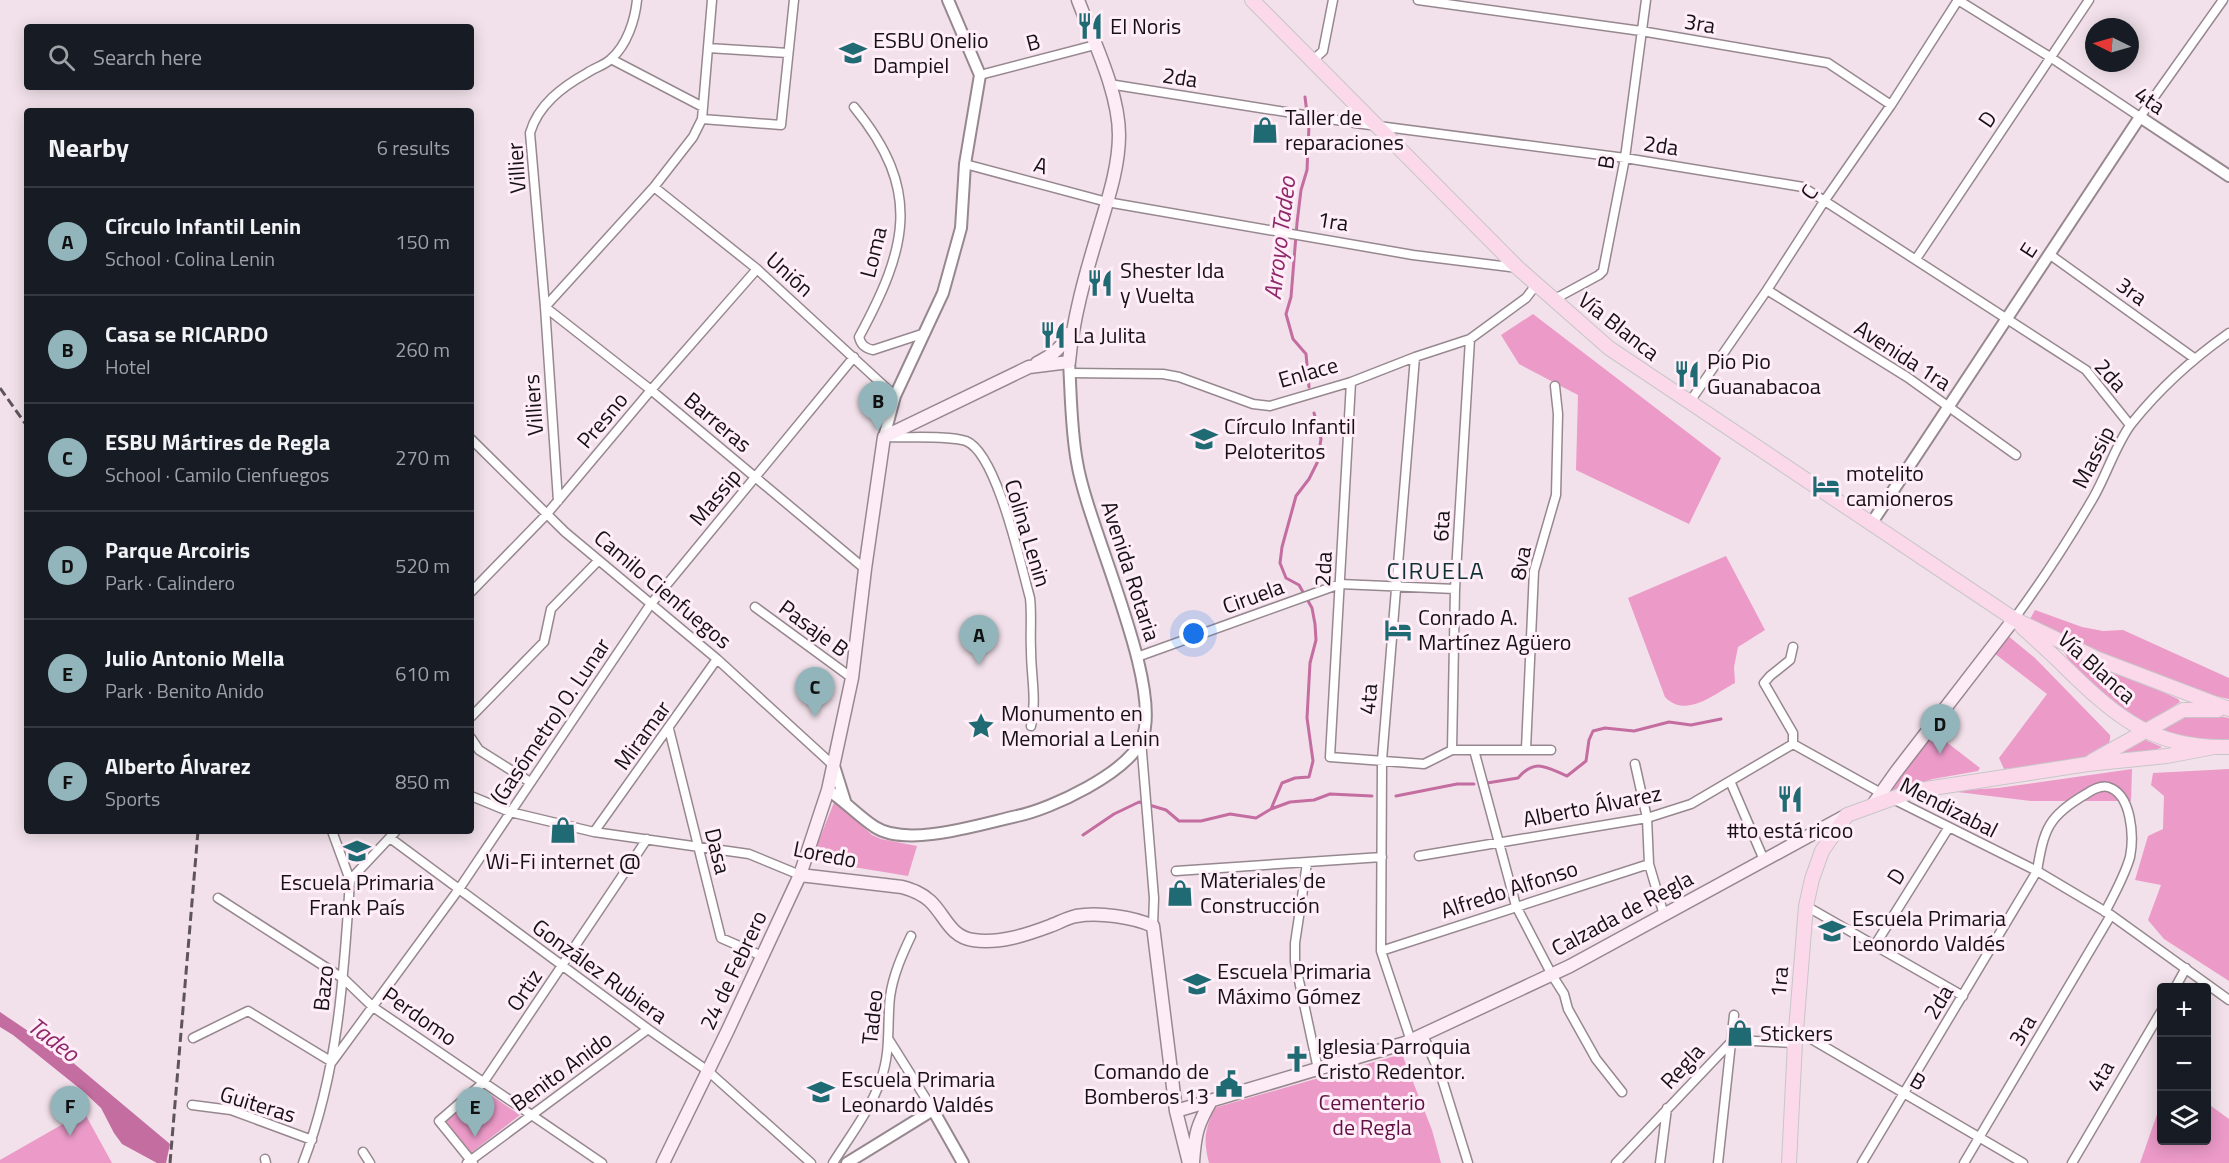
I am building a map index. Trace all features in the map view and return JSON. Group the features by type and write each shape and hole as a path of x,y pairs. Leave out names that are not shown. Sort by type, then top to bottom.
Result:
{"main road":[{"name":"Avenida Rotaria","path":"1069,368 1072,329 1116,166 1119,135 1109,84 1078,0"},
{"name":"Vía Blanca","path":"1252,0 1518,268 1552,300 1610,348 2014,619 2098,659 2229,710"},
{"path":"1029,367 1061,348 1072,329"},
{"name":"Enlace","path":"884,437 1029,367 1069,368"},
{"name":"24 de Febrero","path":"663,1163 800,875 828,790 852,678 884,437"},
{"name":"Vía Blanca","path":"2014,619 2096,698 2117,715 2145,730 2181,744 2229,747"},
{"path":"1887,796 2014,619"},
{"path":"2088,764 2184,710 2229,710"},
{"path":"2113,749 2122,733 2121,721 2117,715"},
{"name":"Calzada de Regla","path":"1176,1111 1411,1041 1552,975 1846,815 1872,806 1887,796 2088,764 2167,756 2214,747"},
{"name":"1ra","path":"1789,1163 1795,1037 1806,906 1822,851 1846,815"},
{"name":"Loredo","path":"800,875 902,886 917,891 937,909 947,925 970,940 998,941 1076,916 1138,920 1154,927"},
{"name":"Avenida Rotaria","path":"1154,927 1176,1111 1191,1163"},
{"path":"1191,1163 1194,1137 1200,1120 1211,1101"}],"street":[{"name":"Villier","path":"545,307 530,133 535,118 551,98 584,74 611,59 631,30 637,0"},
{"path":"545,307 654,187 693,137 702,119 712,0"},
{"path":"702,119 781,125 794,0"},
{"path":"884,437 895,396 943,293 962,228 965,164 980,75 948,0"},
{"path":"1312,61 1323,51 1333,0"},
{"name":"3ra","path":"1418,0 1641,31 1828,63 1891,105"},
{"name":"B","path":"1552,300 1603,271 1625,158 1646,0"},
{"name":"4ta","path":"1958,0 2050,57 2229,176"},
{"name":"C","path":"1689,403 1891,105 1958,0"},
{"name":"D","path":"1916,259 2089,0"},
{"name":"E","path":"1870,524 2140,117 2223,0"},
{"name":"B","path":"980,75 1095,45"},
{"path":"708,48 788,53"},
{"path":"611,59 703,107"},
{"name":"2da","path":"1109,84 1376,126 1625,158 1803,187 2086,370 2130,425"},
{"name":"Loma","path":"855,107 884,147 895,172 901,201 899,238 890,273 859,337 860,343 873,350 925,333"},
{"name":"A","path":"965,164 1107,202"},
{"name":"Unión","path":"654,187 757,268 895,396"},
{"name":"1ra","path":"1107,202 1299,237 1413,255 1518,268"},
{"name":"3ra","path":"2049,254 2194,358"},
{"name":"Presno","path":"474,589 546,515 757,268"},
{"name":"Enlace","path":"1069,368 1163,374 1253,404 1270,406 1351,382 1470,339 1526,298 1536,285"},
{"name":"Avenida 1ra","path":"1767,290 1907,376 2016,455"},
{"name":"Barreras","path":"545,307 651,390 865,570"},
{"name":"Villiers","path":"545,307 558,501"},
{"name":"Massip","path":"2014,619 2039,585 2093,499 2130,425 2194,358 2229,333"},
{"name":"6ta","path":"1452,750 1455,589 1470,339"},
{"name":"Massip","path":"650,605 854,357"},
{"name":"4ta","path":"1411,1041 1381,951 1383,760 1415,357"},
{"name":"Avenida Rotaria","path":"1069,368 1077,462 1086,498 1137,657 1144,694 1146,720 1142,740 1154,898 1154,927"},
{"name":"2da","path":"1351,382 1330,757 1383,760"},
{"name":"8va","path":"1526,749 1534,571 1556,495 1558,414 1555,386"},
{"name":"Colina Lenin","path":"884,437 951,439 967,442 977,450 990,472 1001,494 1030,598 1031,662 1035,687 1031,726"},
{"name":"Camilo Cienfuegos","path":"474,443 546,515 650,605 717,659 834,766"},
{"path":"474,714 544,642 551,609 598,561"},
{"name":"Ciruela","path":"1137,657 1340,584 1455,589"},
{"name":"(Gasómetro) O. Lunar","path":"332,1062 459,889 650,605"},
{"name":"Pasaje B","path":"755,607 852,678"},
{"path":"1793,647 1790,660 1764,683 1793,732 1793,744"},
{"name":"Miramar","path":"594,832 717,659"},
{"name":"Dasa","path":"669,729 721,938 762,956"},
{"path":"828,790 876,828 892,833 922,836 1031,813 1074,796 1109,772 1142,740"},
{"path":"474,743 478,750 530,782"},
{"name":"Mendizabal","path":"1793,744 1887,796 2037,871 2108,913 2229,1000"},
{"name":"Alberto Álvarez","path":"1419,856 1647,818 1690,804 1793,744"},
{"path":"1383,760 1424,764 1452,750 1551,750"},
{"path":"1474,750 1516,906 1596,1059 1622,1092"},
{"path":"1635,764 1647,818 1649,864 1664,915"},
{"path":"834,766 844,801"},
{"path":"1730,781 1764,860"},
{"name":"3ra","path":"1964,1163 2108,913 2124,873 2130,855 2131,831 2124,801 2109,787"},
{"name":"2da","path":"1862,1163 2037,871 2042,843 2049,825 2060,811 2094,789 2109,787"},
{"name":"Loredo","path":"474,797 510,812 594,832 749,854 800,875"},
{"name":"D","path":"1875,945 1948,827"},
{"path":"333,834 350,880 393,834"},
{"name":"González Rubiera","path":"393,834 459,889 708,1071 811,1163"},
{"name":"Ortiz","path":"470,1162 439,1121 483,1083 647,839"},
{"path":"1176,871 1382,857"},
{"path":"1307,863 1294,962 1318,1069"},
{"name":"Alfredo Alfonso","path":"1381,951 1649,864"},
{"name":"Bazo","path":"303,1163 312,1140 332,1062 344,979 350,880"},
{"name":"Perdomo","path":"218,898 344,979 373,1007 594,1161"},
{"path":"1806,906 1963,996"},
{"name":"Tadeo","path":"833,1163 874,1097 882,1078 889,1040 891,995 898,966 911,936"},
{"path":"2177,983 2186,968"},
{"path":"193,1038 248,1011 332,1062"},
{"path":"1718,1163 1734,1015"},
{"name":"4ta","path":"2072,1163 2157,1018"},
{"name":"Benito Anido","path":"470,1162 648,1029"},
{"path":"1423,1035 1442,1079 1467,1163"},
{"name":"B","path":"1795,1037 1904,1093 2023,1163"},
{"name":"Regla","path":"1616,1163 1732,1040 1795,1037"},
{"path":"889,1040 963,1163"},
{"name":"Guiteras","path":"192,1105 231,1110 312,1140"},
{"path":"1660,1163 1667,1108"},
{"path":"847,1163 933,1110"},
{"path":"363,1152 370,1163"}],"green space":[{"path":"1533,314 1721,458 1689,524 1576,470 1578,395 1519,364 1501,335"},
{"path":"1726,556 1765,630 1738,647 1734,667 1735,683 1700,702 1682,706 1665,697 1628,598"},
{"path":"2035,610 2082,627 2103,631 2123,630 2229,678 2229,699 2152,675 2077,644 2029,621"},
{"path":"2007,635 2035,658 2110,735 2108,745 2098,753 2084,758 2048,765 2004,769 1999,758 2047,694 1994,653"},
{"path":"2068,649 2178,699 2180,702 2146,724 2100,694 2071,664 2064,652"},
{"path":"2197,712 2229,718 2229,741 2202,742 2157,730 2176,717"},
{"path":"1936,734 1980,768 1978,771 1933,779 1891,792 1931,735"},
{"path":"2141,738 2162,747 2154,751 2115,755"},
{"path":"2132,769 2131,801 2031,801 1949,791 1998,788"},
{"path":"2229,769 2229,981 2164,939 2148,920 2161,885 2135,880 2148,836 2163,829 2164,796 2151,785 2153,773"},
{"path":"835,800 872,835 917,846 908,876 811,860"},
{"name":"Cementerio de Regla","path":"1402,1054 1432,1130 1441,1163 1209,1163 1206,1135 1214,1108"},
{"path":"485,1091 520,1115 471,1153 446,1121"},
{"path":"2211,1106 2229,1119 2229,1163 2140,1163 2157,1114 2157,1145 2211,1145"},
{"path":"84,1112 112,1163 0,1163 0,1160"}],"shaded area":[{"path":"0,1012 65,1056 170,1144 166,1163 157,1163 122,1144 101,1108 13,1035 0,1027"}],"waterway":[{"name":"Arroyo Tadeo","path":"1305,97 1307,113"},
{"name":"Arroyo Tadeo","path":"1309,125 1307,170 1301,190 1291,297 1286,314 1293,339 1306,354 1309,387"},
{"name":"Arroyo Tadeo","path":"1083,835 1114,814 1139,802 1166,810 1179,821 1201,821 1230,814 1256,818 1271,809 1282,783 1295,778 1309,777 1313,761 1307,718 1310,663 1316,640 1315,624 1312,608 1299,585 1286,578 1280,563 1296,496 1309,479 1317,463 1321,439 1314,413"},
{"path":"1487,783 1518,778 1535,766 1547,767 1567,776 1586,761 1589,740 1593,731 1605,728 1634,731 1669,722 1691,725 1721,719"},
{"path":"1396,796 1457,784 1474,784"},
{"path":"1271,809 1290,802 1314,800 1330,794 1372,796"}],"railway":[{"path":"0,388 24,422"},
{"path":"170,1163 198,834"}],"place":[{"name":"El Noris","path":"1090,26"},
{"name":"ESBU Onelio Dampiel","path":"853,53"},
{"name":"Taller de reparaciones","path":"1265,130"},
{"name":"Shester Ida y Vuelta","path":"1100,283"},
{"name":"La Julita","path":"1053,335"},
{"name":"Pio Pio Guanabacoa","path":"1687,374"},
{"name":"Casa se RICARDO","path":"878,431"},
{"name":"Círculo Infantil Peloteritos","path":"1204,439"},
{"name":"motelito camioneros","path":"1826,486"},
{"name":"Conrado A. Martínez Agüero","path":"1398,630"},
{"name":"Círculo Infantil Lenin","path":"979,665"},
{"name":"ESBU Mártires de Regla","path":"815,717"},
{"name":"Monumento en Memorial a Lenin","path":"981,726"},
{"name":"Parque Arcoiris","path":"1940,754"},
{"name":"#to está ricoo","path":"1790,799"},
{"name":"Wi-Fi internet @","path":"563,830"},
{"name":"Escuela Primaria Frank País","path":"357,851"},
{"name":"Materiales de Construcción","path":"1180,893"},
{"name":"Escuela Primaria Leonordo Valdés","path":"1832,931"},
{"name":"Escuela Primaria Máximo Gómez","path":"1197,984"},
{"name":"Stickers","path":"1740,1033"},
{"name":"Iglesia Parroquia Cristo Redentor.","path":"1297,1059"},
{"name":"Comando de Bomberos 13","path":"1229,1084"},
{"name":"Escuela Primaria Leonardo Valdés","path":"821,1092"},
{"name":"Alberto Álvarez","path":"70,1136"},
{"name":"Julio Antonio Mella","path":"475,1137"}],"district":[{"name":"CIRUELA","path":"1436,570"}]}
